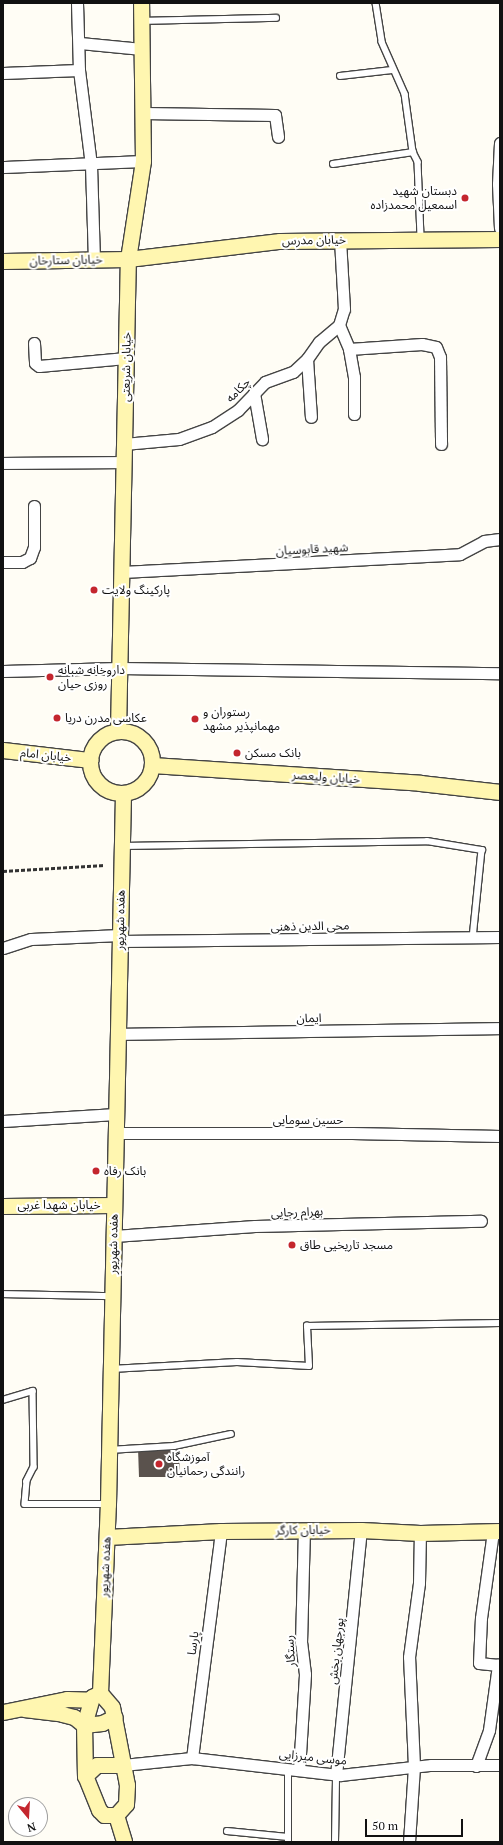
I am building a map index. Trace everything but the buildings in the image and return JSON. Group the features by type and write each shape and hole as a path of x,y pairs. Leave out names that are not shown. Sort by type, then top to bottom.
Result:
{"main road":[{"name":"خیابان شریعتی","path":"118,731 128,260 142,161 143,113 141,3"},
{"name":"خیابان مدرس","path":"128,260 280,241 500,238"},
{"name":"خیابان ستارخان","path":"3,261 128,260"},
{"path":"118,731 139,737 149,750 152,765 146,781 139,787 123,794 112,792 99,784 90,770 90,760 96,744 102,737 118,731"},
{"name":"خیابان امام","path":"3,750 90,760"},
{"name":"خیابان ولیعصر","path":"152,765 420,783 500,792"},
{"name":"هفده شهریور","path":"85,1776 84,1725 96,1697 107,1538 123,794"},
{"name":"خیابان شهدا غربی","path":"3,1206 114,1205"},
{"name":"خیابان کارگر","path":"107,1538 221,1531 361,1530 420,1533 496,1531"},
{"path":"3,1712 24,1709 67,1699 96,1697 109,1701 115,1717 124,1765 126,1804 116,1815"},
{"path":"24,1709 74,1717 84,1725 102,1723 115,1717"},
{"path":"116,1815 104,1814 99,1810 85,1776 97,1765 124,1765"},
{"path":"116,1815 124,1842"}],"street":[{"path":"77,3 80,44 79,70 91,165 94,260"},
{"path":"80,44 142,49"},
{"path":"3,73 79,70"},
{"path":"143,113 275,116 278,137"},
{"path":"500,142 498,184 500,228"},
{"path":"3,167 91,165 142,161"},
{"path":"340,240 344,309 339,325 349,349 354,377 354,414"},
{"name":"چکامه","path":"124,444 179,439 212,427 238,410 265,382 293,372 307,359 319,342 339,325"},
{"path":"34,343 35,362 39,366 126,358"},
{"path":"349,349 422,344 436,347 440,358 441,444"},
{"path":"307,359 311,417"},
{"path":"254,393 262,439"},
{"path":"3,463 124,462"},
{"path":"3,562 22,562 30,558 34,547 34,506"},
{"name":"شهید قابوسیان","path":"122,572 460,554 484,541 500,539"},
{"path":"3,671 120,668 500,673"},
{"name":"محی الدین ذهنی","path":"3,948 31,939 500,937"},
{"name":"ایمان","path":"118,1034 500,1028"},
{"path":"3,1121 116,1114"},
{"name":"حسین سومایی","path":"116,1133 344,1133 500,1136"},
{"name":"بهرام رجایی","path":"114,1236 255,1226 481,1221"},
{"name":"رستگار","path":"294,1769 305,1674 300,1643 304,1530"},
{"name":"پورجهان بخش","path":"336,1775 361,1530"},
{"name":"پارسا","path":"192,1758 221,1531"},
{"path":"476,1766 489,1730 498,1665 479,1663 481,1618 496,1531"},
{"path":"409,1842 414,1766 409,1657 419,1583 420,1533"},
{"name":"موسی میرزایی","path":"124,1765 192,1758 336,1775 366,1774 414,1766 500,1766"}],"lane":[{"path":"376,3 382,42 392,70 405,94 413,152 418,162 421,239"},
{"path":"141,21 276,18"},
{"path":"340,76 392,70"},
{"path":"333,164 413,152"},
{"path":"122,846 427,841 482,850 473,938"},
{"path":"3,1294 112,1296"},
{"path":"111,1369 237,1362 309,1366 307,1326 500,1323"},
{"path":"3,1400 33,1391 34,1467 27,1481 25,1504 108,1504"},
{"path":"109,1450 174,1446 231,1434"},
{"path":"227,1832 288,1840 294,1769"},
{"path":"335,1842 336,1775"}],"path":[{"path":"3,871 105,865"}],"place":[{"name":"دبستان شهید اسمعیل محمدزاده","path":"465,198"},
{"name":"پارکینگ ولایت","path":"94,590"},
{"name":"داروخانه شبانه روزی حیان","path":"50,677"},
{"name":"عکاسی مدرن دریا","path":"57,718"},
{"name":"رستوران و مهمانپذیر مشهد","path":"195,719"},
{"name":"بانک مسکن","path":"237,753"},
{"name":"بانک رفاه","path":"96,1171"},
{"name":"مسجد تاریخیی طاق","path":"292,1245"},
{"name":"آموزشگاه رانندگی رحمانیان","path":"159,1464"}]}
